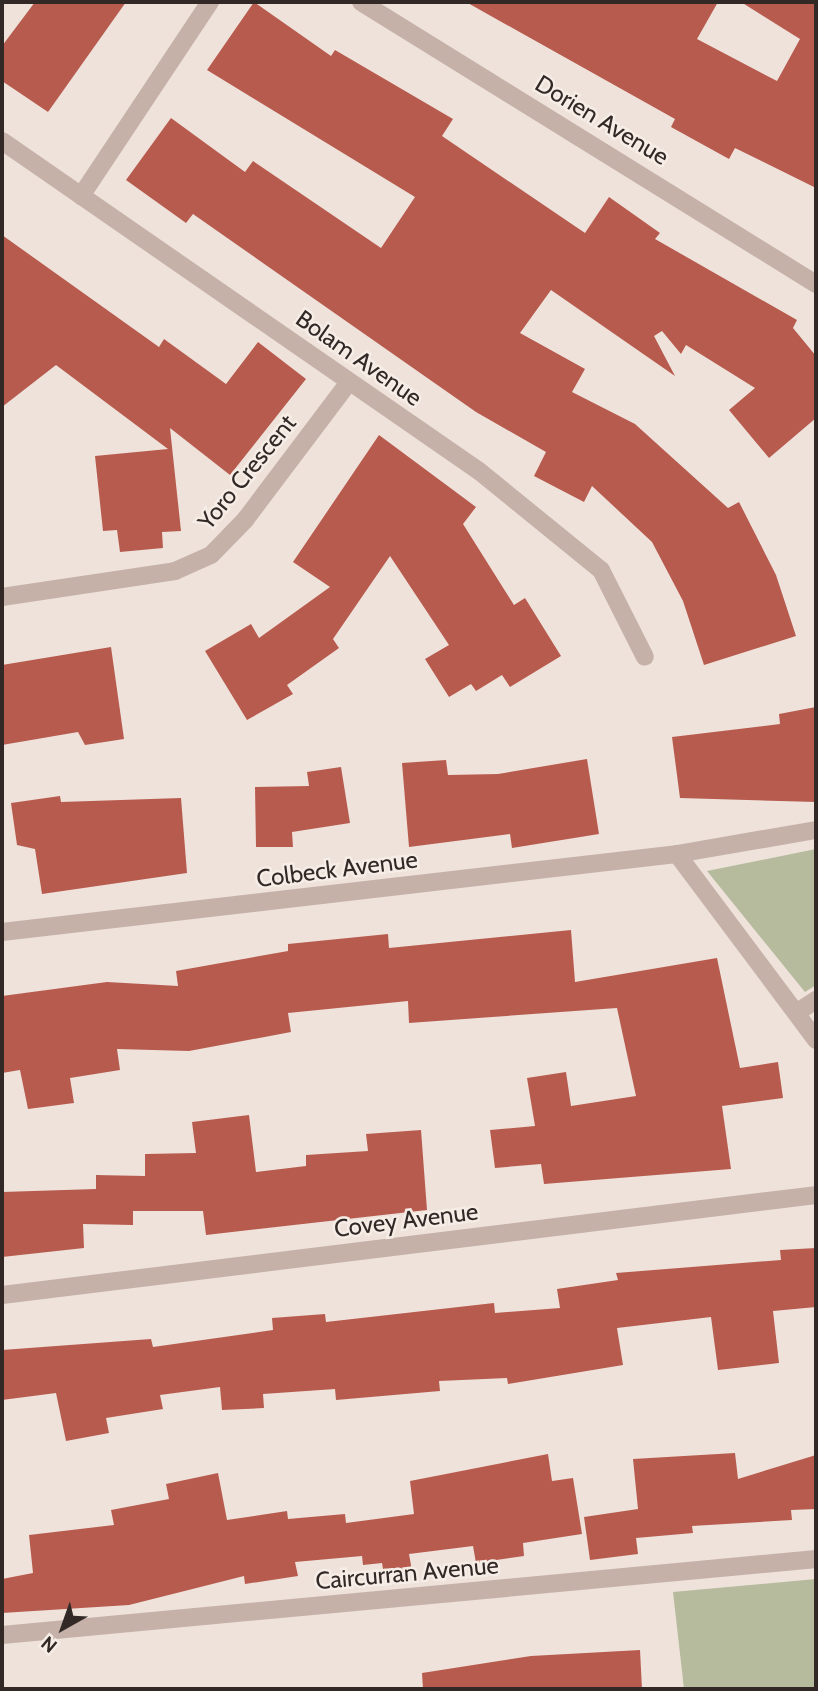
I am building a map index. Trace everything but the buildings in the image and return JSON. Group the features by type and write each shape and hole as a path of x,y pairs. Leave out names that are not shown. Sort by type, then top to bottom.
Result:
{"street":[{"path":"81,197 210,2"},
{"name":"Dorien Avenue","path":"361,2 816,284"},
{"name":"Bolam Avenue","path":"2,141 479,471 601,570 645,657"},
{"name":"Yoro Crescent","path":"2,597 175,572 211,555 245,520 349,382"},
{"name":"Colbeck Avenue","path":"2,932 677,854 816,830"},
{"path":"677,854 799,1011 816,1040"},
{"path":"799,1011 816,1000"},
{"name":"Covey Avenue","path":"2,1294 816,1195"},
{"name":"Caircurran Avenue","path":"2,1635 816,1559"}],"green space":[{"path":"816,849 816,985 805,992 707,871"},
{"path":"816,1579 816,1689 684,1689 673,1592"}]}
